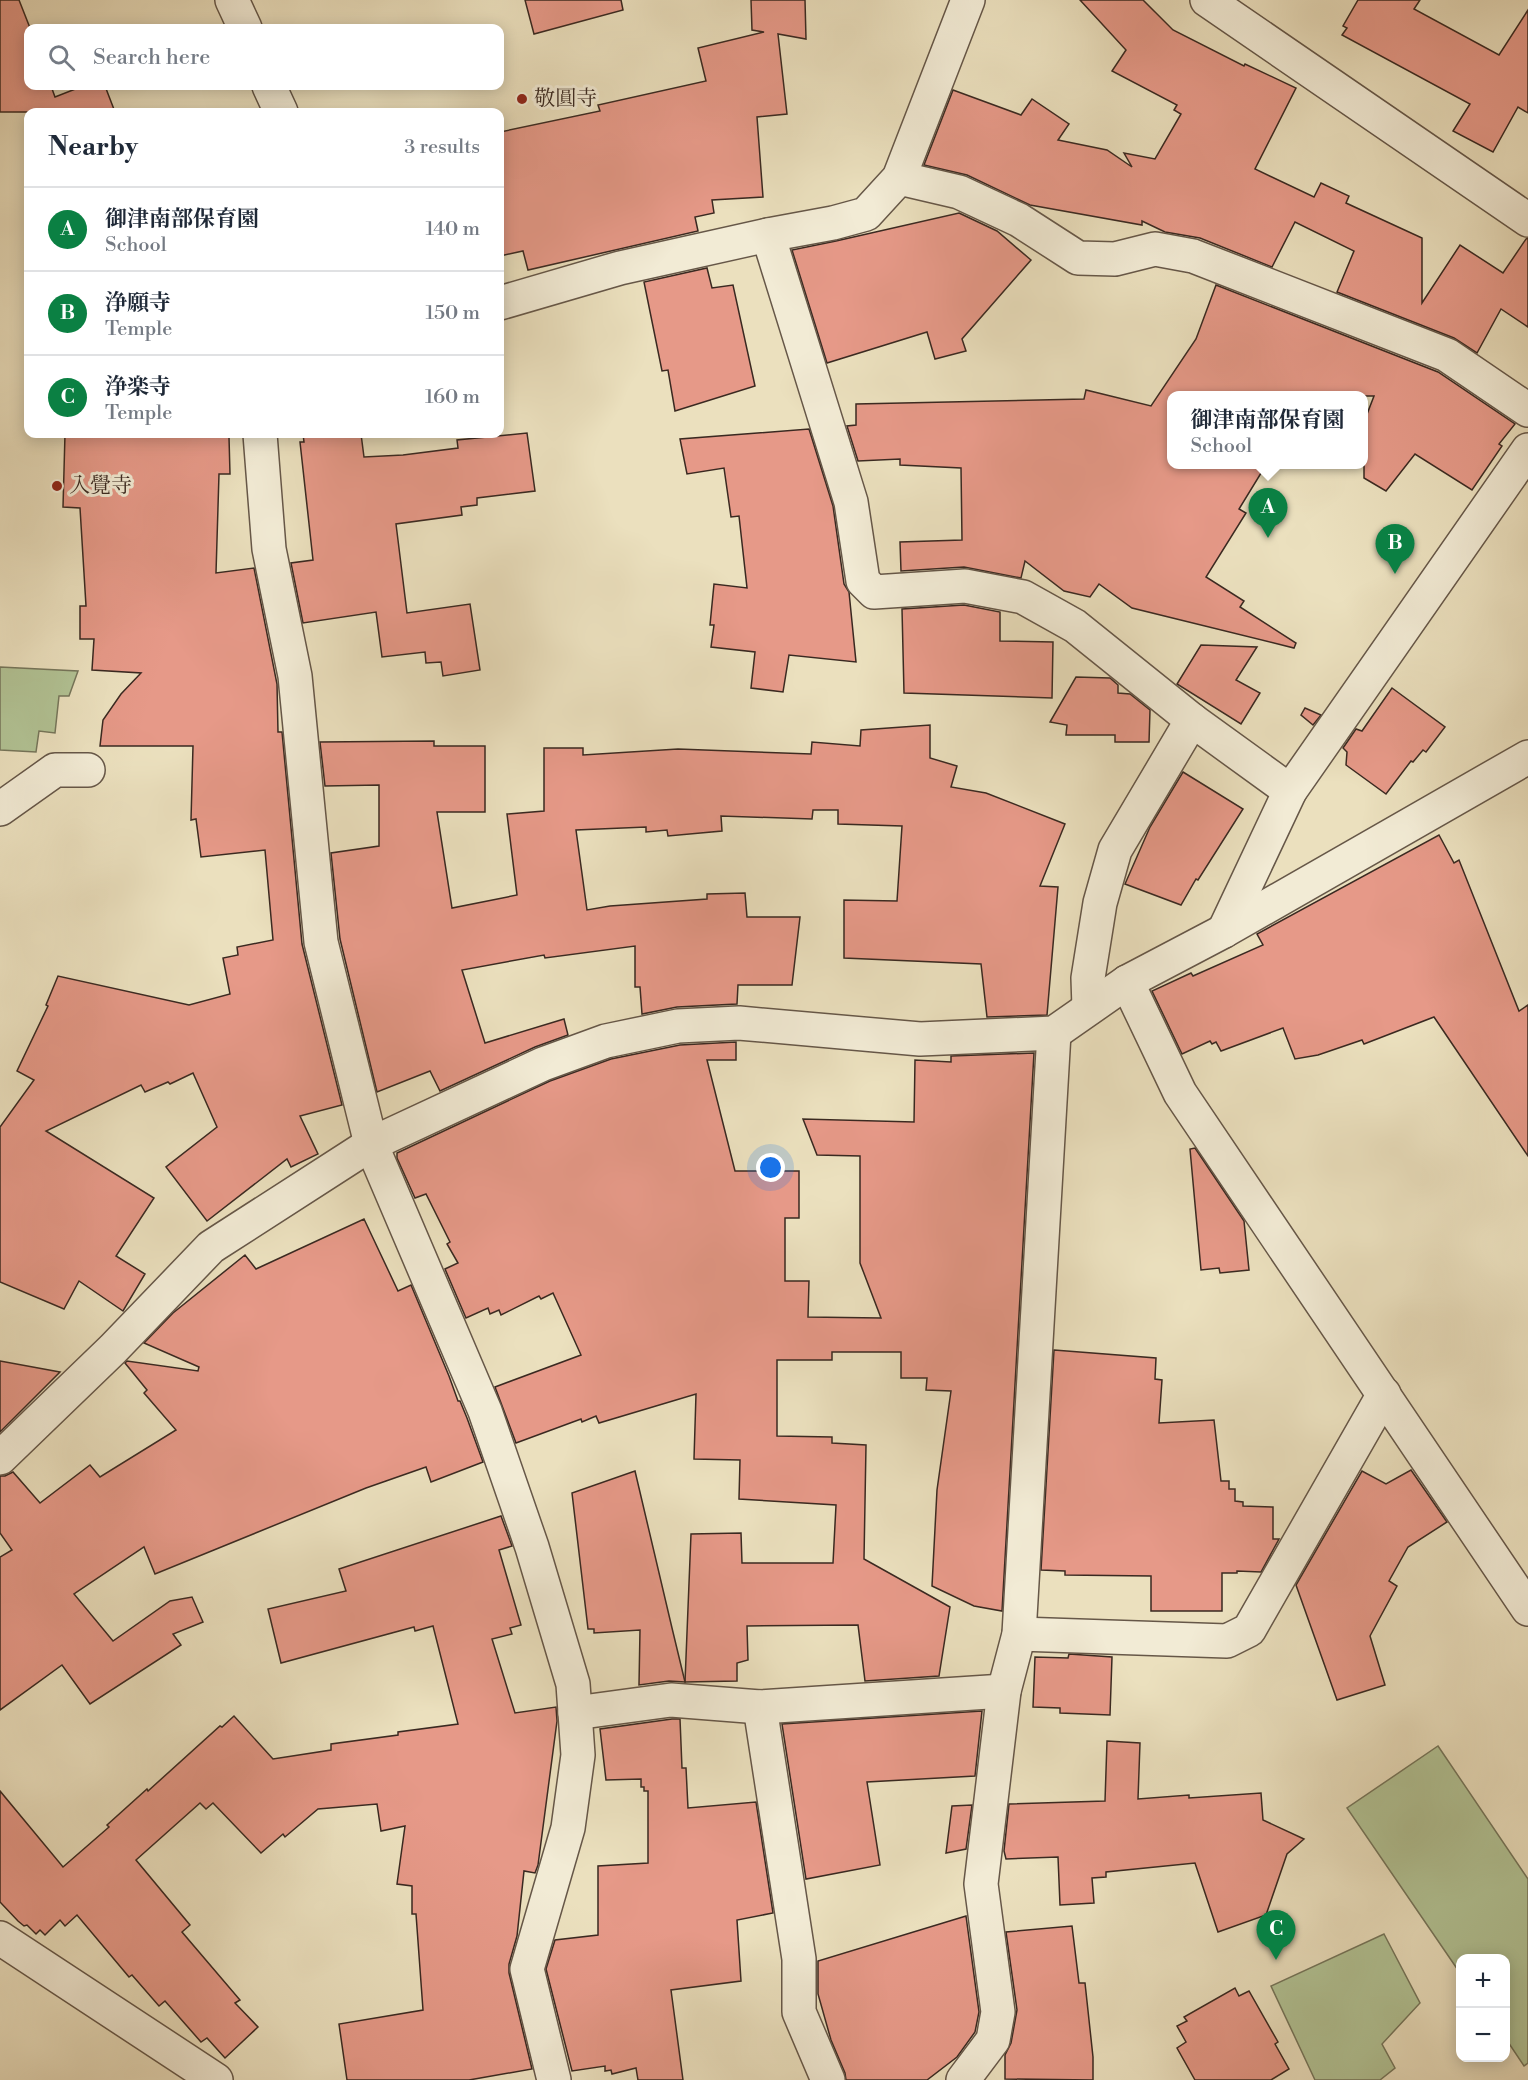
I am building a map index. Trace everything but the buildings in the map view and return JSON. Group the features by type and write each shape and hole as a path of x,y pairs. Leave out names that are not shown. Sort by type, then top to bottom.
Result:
{"street":[{"path":"232,0 243,24"},
{"path":"504,302 620,268 866,214 899,178 968,0"},
{"path":"1207,0 1528,220"},
{"path":"271,90 279,108"},
{"path":"899,178 959,192 1019,220 1078,258 1115,259 1155,249 1194,256 1447,355 1528,410"},
{"path":"768,235 851,502 863,581 874,592 965,586 1023,597 1075,626 1192,720 1290,791"},
{"path":"260,438 269,549 295,676 321,942 371,1144 485,1411 535,1558 573,1684 578,1755 568,1828 527,1970 554,2080"},
{"path":"1224,931 1290,791 1528,450"},
{"path":"1089,1008 1088,978 1098,914 1115,850 1192,720"},
{"path":"0,1458 113,1349 211,1247 371,1144 543,1064 606,1041 678,1026 738,1023 920,1039 1054,1033 1127,982 1224,931 1528,757"},
{"path":"0,808 55,770 88,770"},
{"path":"1127,982 1180,1093 1528,1609"},
{"path":"963,2080 993,2040 998,2012 981,1884 1004,1691 1019,1634 1054,1033"},
{"path":"1019,1634 1227,1641 1250,1630 1384,1394"},
{"path":"575,1713 671,1700 760,1707 1004,1691"},
{"path":"760,1707 799,1959 799,2012 828,2080"},
{"path":"0,1938 216,2080"}],"green space":[{"path":"0,667 78,671 69,696 59,696 55,733 39,731 36,752 0,750"},
{"path":"1438,1746 1528,1879 1528,2063 1524,2066 1510,2045 1510,1954 1456,1954 1456,1967 1347,1808"},
{"path":"1384,1934 1420,2003 1382,2044 1395,2068 1380,2080 1315,2080 1271,1986"}],"place":[{"name":"敬圓寺","path":"522,99"},
{"name":"入覺寺","path":"57,486"},
{"name":"御津南部保育園","path":"1268,538"},
{"name":"浄願寺","path":"1395,574"},
{"name":"浄楽寺","path":"1276,1960"}]}
